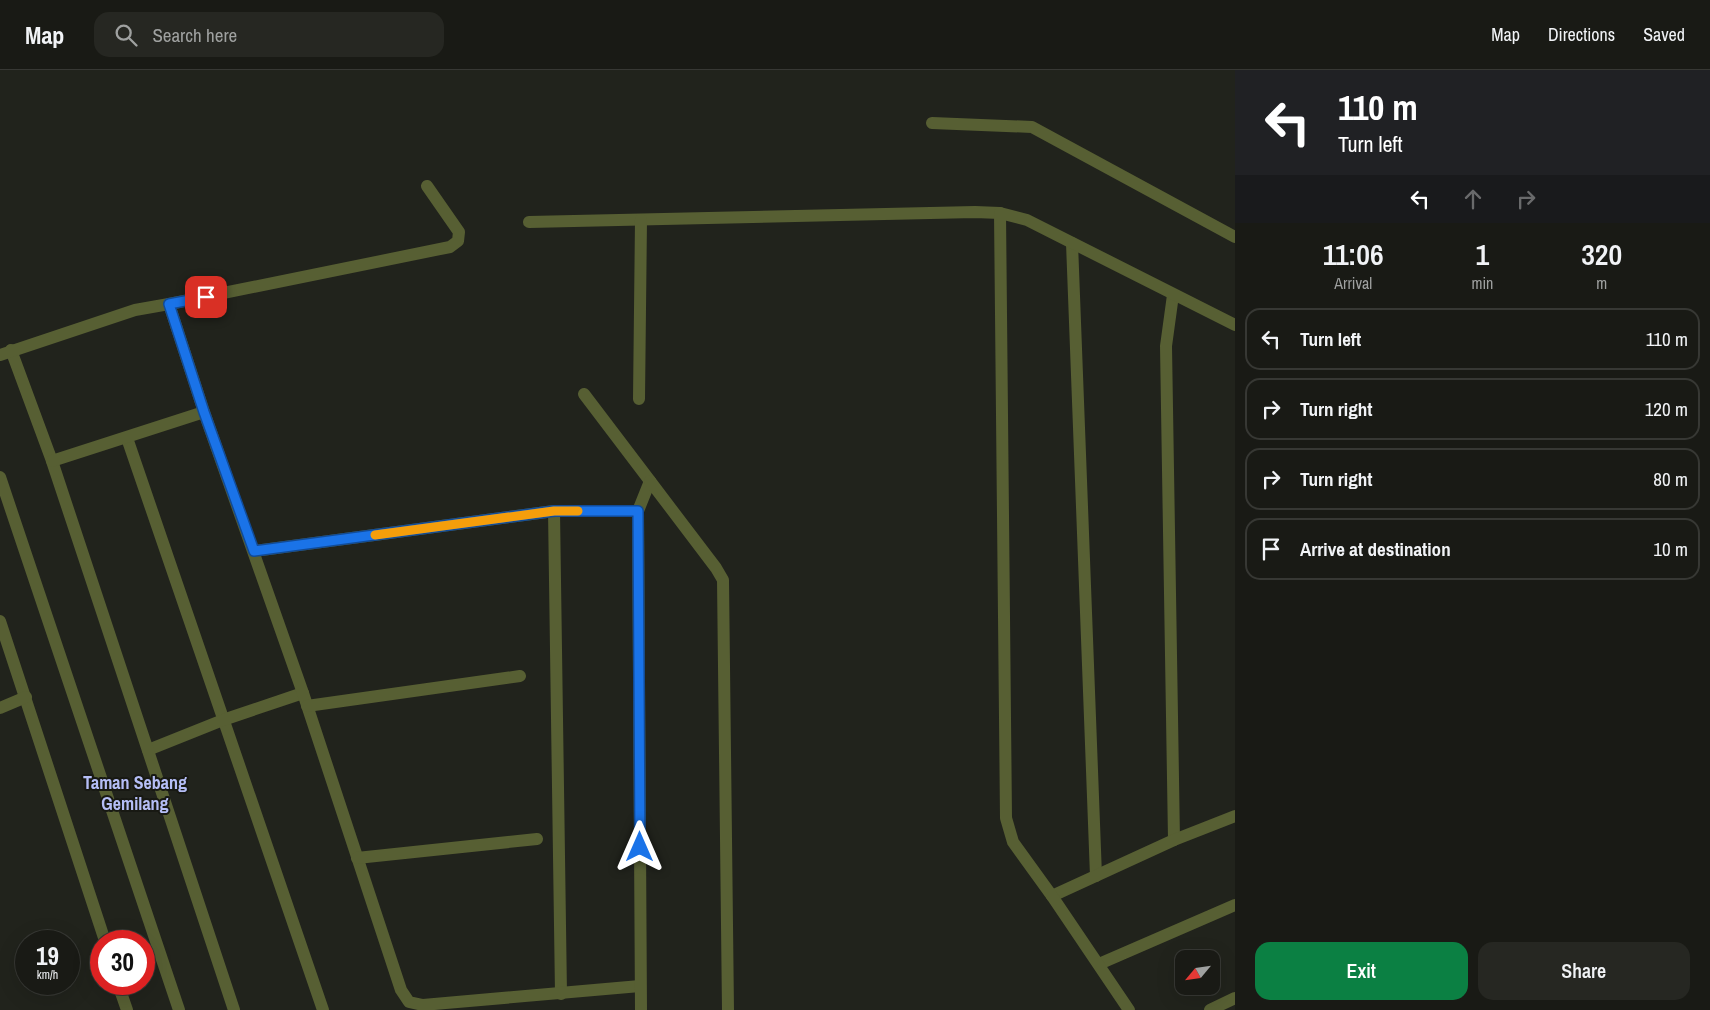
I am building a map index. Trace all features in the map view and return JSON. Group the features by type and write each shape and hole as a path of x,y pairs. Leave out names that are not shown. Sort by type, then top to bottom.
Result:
{"street":[{"path":"932,124 1032,127 1235,236"},
{"path":"234,1010 52,461 6,352 134,310 450,247 458,240 459,232 427,186"},
{"path":"529,222 965,212 1000,213 1026,220 1235,325"},
{"path":"1000,213 1006,818 1013,842 1129,1010"},
{"path":"639,399 641,220"},
{"path":"1072,243 1096,876"},
{"path":"1173,295 1166,346 1174,840"},
{"path":"169,304 204,412 303,693 407,1006 640,986"},
{"path":"584,394 716,568 723,580 728,1010"},
{"path":"52,461 204,412"},
{"path":"127,438 323,1010"},
{"path":"0,477 179,1010"},
{"path":"641,1010 638,511 650,481"},
{"path":"254,551 554,511 638,511"},
{"path":"554,511 561,994"},
{"path":"0,621 101,930"},
{"path":"307,706 520,676"},
{"path":"148,750 223,720 303,693"},
{"path":"0,708 26,698"},
{"path":"1052,896 1174,840 1235,816"},
{"path":"357,858 537,839"},
{"path":"1099,964 1235,905"},
{"path":"122,995 127,1010"},
{"path":"1210,1010 1235,998"}],"slow traffic":[{"path":"375,535 554,511 578,511"}],"district":[{"name":"Taman Sebang Gemilang","path":"135,793"}],"route":[{"path":"206,297 169,304 204,412 254,551 554,511 638,511 640,847"}]}
